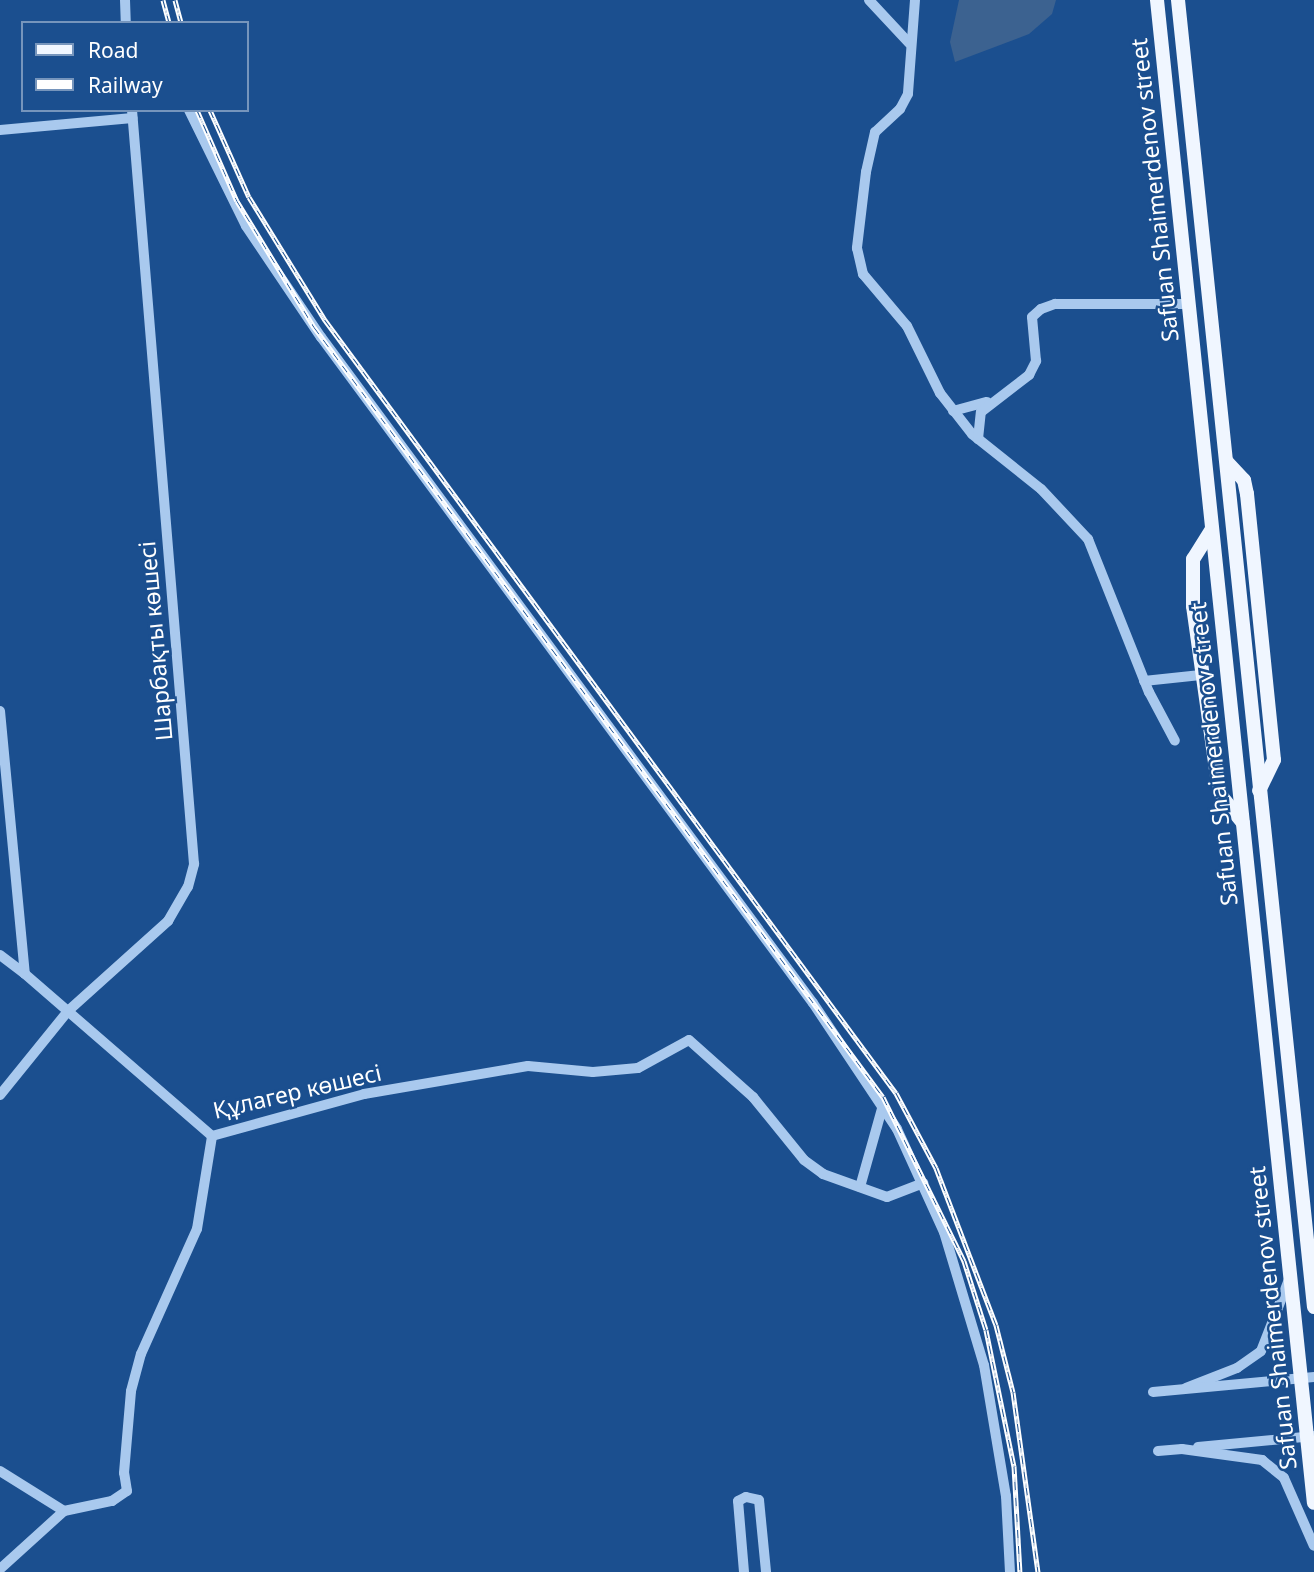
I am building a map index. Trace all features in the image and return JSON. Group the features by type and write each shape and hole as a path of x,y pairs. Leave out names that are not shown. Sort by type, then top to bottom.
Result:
{"main road":[{"name":"Safuan Shaimerdenov street","path":"1157,0 1290,1277 1307,1378 1314,1503"},
{"name":"Safuan Shaimerdenov street","path":"1178,0 1314,1307"},
{"path":"1212,529 1193,559 1201,676 1222,797 1243,823"}],"street":[{"path":"125,0 126,21"},
{"path":"869,0 909,43"},
{"path":"915,0 909,43 908,93 900,109 876,132 859,210 857,248 863,274 907,326 953,411 978,439 1041,489 1088,539 1144,681 1175,741"},
{"path":"190,112 246,226 321,337 485,553 883,1105 923,1183 944,1232 984,1365 1006,1496 1010,1572"},
{"path":"0,130 132,114"},
{"name":"Шарбақты көшесі","path":"0,1095 68,1011 168,921 188,887 194,864 132,114"},
{"path":"953,411 988,402 1028,375 1036,361 1032,317 1041,309 1055,304 1189,304"},
{"path":"978,439 976,425 988,402"},
{"path":"1144,681 1201,676"},
{"path":"0,711 25,974"},
{"name":"Құлагер көшесі","path":"0,955 212,1136 364,1094 496,1074 535,1065 593,1072 638,1068 689,1040 753,1097 817,1171 860,1187"},
{"path":"883,1105 860,1187 887,1197 923,1183"},
{"path":"0,1569 64,1511 112,1501 127,1490 124,1472 131,1391 141,1354 197,1229 212,1136"},
{"path":"1308,1251 1314,1265"},
{"path":"1186,1388 1237,1368 1261,1351 1290,1277"},
{"path":"1153,1392 1307,1378"},
{"path":"1158,1451 1311,1437"},
{"path":"1182,1449 1251,1455 1268,1464 1284,1478 1314,1546"},
{"path":"0,1471 64,1511"},
{"path":"744,1572 738,1501 746,1497 759,1500 766,1572"}],"water":[{"path":"959,0 1056,0 1052,14 1029,34 955,62 950,42"}],"railway":[{"path":"163,0 168,21"},
{"path":"175,0 180,21"},
{"path":"198,112 237,201 314,327 883,1097 964,1261 986,1330 1014,1466 1020,1572"},
{"path":"211,112 249,197 325,320 896,1093 936,1168 996,1325 1013,1392 1038,1572"}]}
